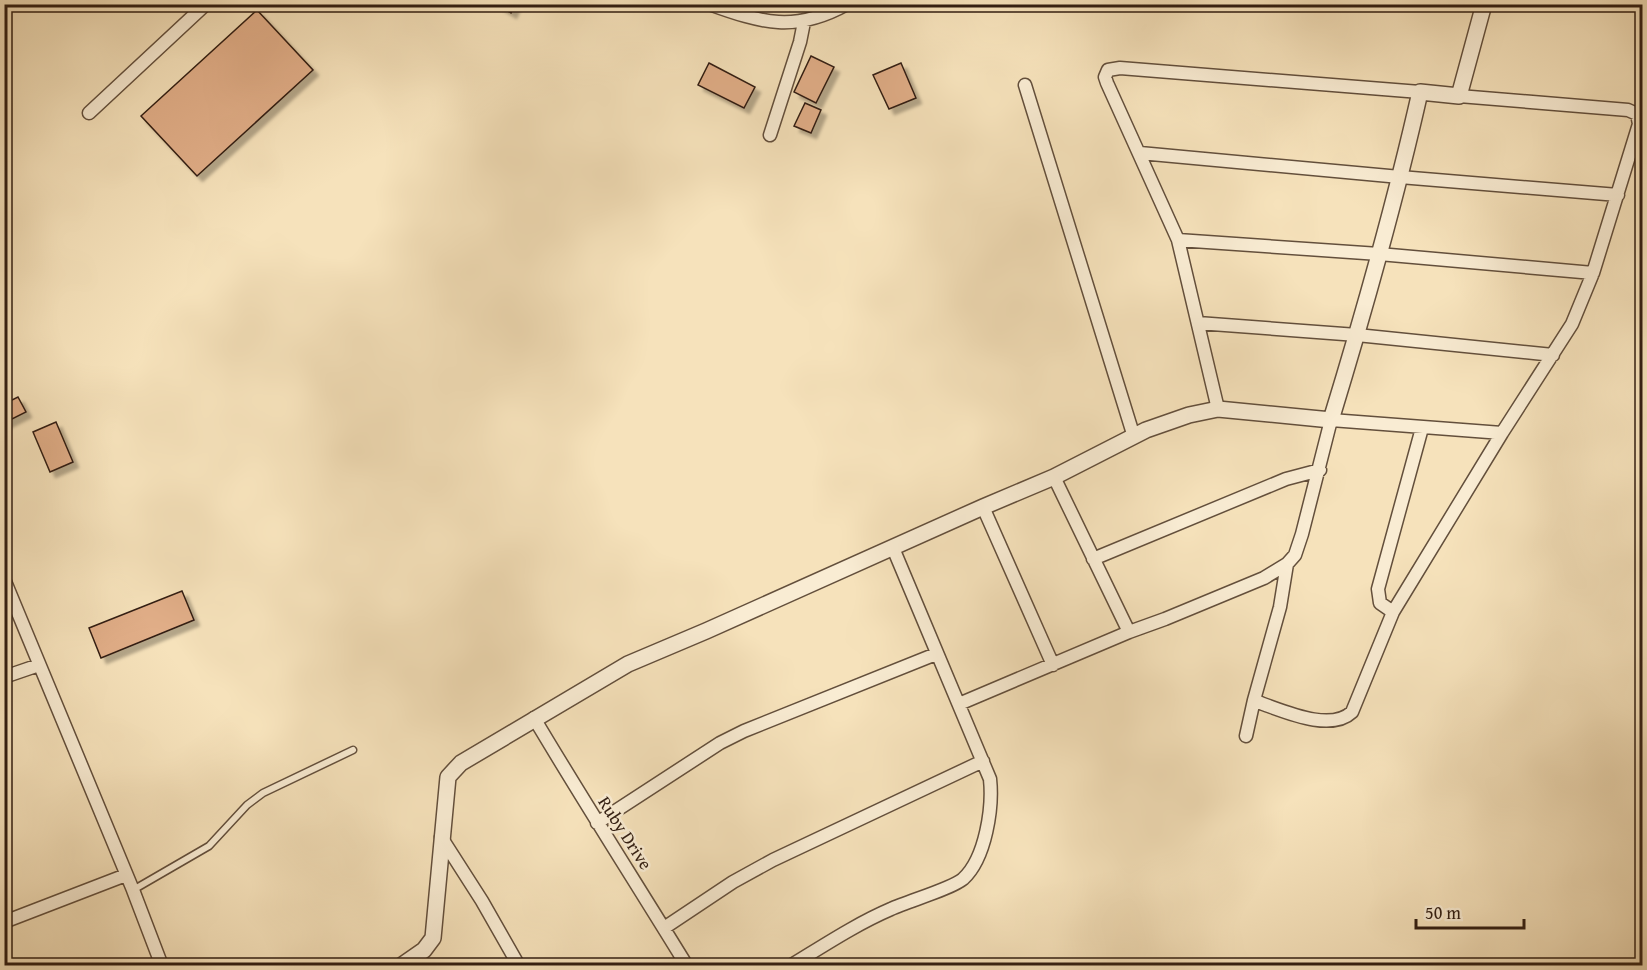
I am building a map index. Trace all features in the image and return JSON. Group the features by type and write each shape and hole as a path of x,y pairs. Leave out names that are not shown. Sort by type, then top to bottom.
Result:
{"street":[{"path":"89,113 206,4"},
{"path":"709,4 754,18 787,24 826,16 846,4"},
{"path":"1459,96 1484,4"},
{"path":"770,135 800,42 804,22"},
{"path":"1218,409 1178,240 1107,83 1105,76 1108,70 1113,68 1420,92 1628,110 1637,114 1639,124 1618,195 1593,273 1572,324 1502,433 1393,612 1352,712 1345,718 1331,721 1318,720 1254,700"},
{"path":"1025,85 1134,437"},
{"path":"959,704 1253,582 1287,564 1295,555 1401,177 1420,92"},
{"path":"1140,153 1618,195"},
{"path":"1178,240 1379,254 1593,273"},
{"path":"1198,323 1357,335 1553,355"},
{"path":"401,966 424,950 433,939 446,784 453,770 534,718 628,664 706,632 1054,477 1146,430 1189,415 1218,409 1502,433"},
{"path":"1393,612 1380,603 1378,589 1422,428"},
{"path":"1093,559 1286,479 1320,470"},
{"path":"1054,477 1129,632"},
{"path":"983,507 1053,665"},
{"path":"790,966 869,920 963,879 974,863 989,820 992,795 990,778 893,548"},
{"path":"1246,736 1280,607 1287,564"},
{"path":"4,579 134,890 162,966"},
{"path":"597,823 720,743 744,730 936,654"},
{"path":"4,677 39,665"},
{"name":"Ruby Drive","path":"534,718 687,966"},
{"path":"664,928 734,882 773,860 983,760"},
{"path":"441,837 482,901 519,966"},
{"path":"4,922 126,875"}],"lane":[{"path":"134,890 209,846 248,805 263,793 353,750"}],"building":[{"path":"497,4 515,4 511,13"},
{"path":"257,10 313,70 197,176 141,116"},
{"path":"811,56 834,67 816,103 794,92"},
{"path":"709,63 755,87 744,108 698,85"},
{"path":"901,63 916,98 889,109 873,75"},
{"path":"805,103 821,110 811,133 794,126"},
{"path":"18,397 26,412 4,423 4,404"},
{"path":"56,422 73,462 50,472 33,432"},
{"path":"182,591 194,620 101,658 89,628"}]}
